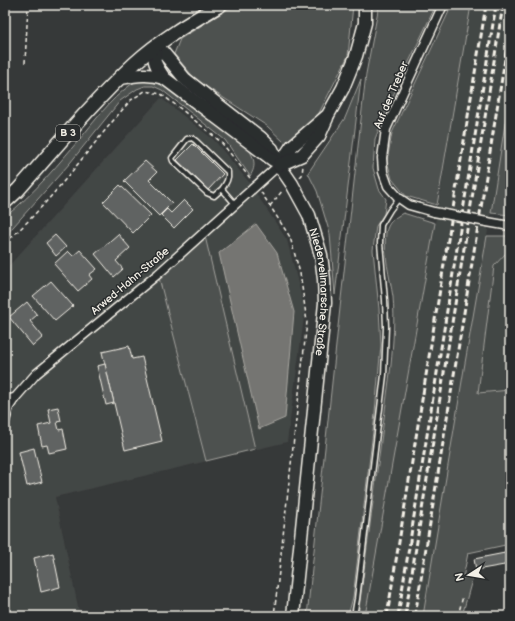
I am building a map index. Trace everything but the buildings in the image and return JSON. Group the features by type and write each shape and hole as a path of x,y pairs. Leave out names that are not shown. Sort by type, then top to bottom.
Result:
{"main road":[{"name":"B 3","path":"5,202 18,190 89,110 135,63 157,45 194,20 220,5"},
{"path":"279,165 292,146 328,115 343,88 356,56 364,23 365,5"},
{"path":"157,45 154,56 156,66 164,78"},
{"path":"157,45 185,79 261,138 272,149 279,165"},
{"path":"121,78 141,74 153,74 164,78 252,143 279,165"},
{"name":"Niedervellmarsche Straße","path":"279,165 292,184 309,215 321,255 325,303 293,616"}],"street":[{"name":"Auf der Treber","path":"443,5 386,129 382,158 383,172 388,186 399,198 409,205 434,212 510,226"},
{"name":"Arwed-Hahn-Straße","path":"5,421 9,407 36,374 158,274 279,165"},
{"path":"5,400 15,398"}],"lane":[{"path":"192,138 196,141 228,172 229,177 222,189 214,196 207,193 173,161 172,158 187,139 192,138"},
{"path":"222,189 235,204"},
{"path":"354,616 384,374 386,300 380,243 382,225 390,210 399,198"}],"path":[{"path":"25,64 28,5"},
{"path":"5,243 19,231 44,203 131,100 145,90 161,94 221,142 256,185 290,237 300,273 307,322 274,616"},
{"path":"458,616 463,596"}],"shaded area":[{"path":"240,5 353,5 348,56 318,115 285,143 267,126 196,80 174,54 180,39 228,9"},
{"path":"379,5 436,5 388,106 375,139 373,168 379,189 386,199 384,214 376,226 373,250 381,345 374,423 353,597 348,616 307,616 366,74"},
{"path":"452,5 471,5 437,205 406,196 392,179 387,161 392,133"},
{"path":"471,5 510,5 510,92 423,616 365,616 435,223"},
{"path":"361,79 335,295 330,234 317,191 308,173 345,118"},
{"path":"138,80 158,82 247,147 254,161 250,176 225,140 162,90 153,86 145,86 137,89 120,101 70,163 5,236 5,217 16,208 46,177 109,104 130,85"},
{"path":"510,92 510,215 491,213"},
{"path":"161,98 214,140 248,181 287,240 305,310 287,442 55,497 80,616 5,616 5,270"},
{"path":"403,213 435,223 365,616 358,616 391,365 394,306 386,257 385,241 388,226"},
{"path":"256,224 277,253 294,312 285,418 259,429 219,253"},
{"path":"204,232 255,449 206,461 158,274"},
{"path":"487,236 510,236 510,252 507,252 494,266 478,393 510,390 510,544 468,553 463,578 473,576 462,616 423,616 465,363"},
{"path":"507,252 510,252 510,390 478,393 494,266"}],"railway":[{"path":"387,616 486,5"},
{"path":"398,616 496,5"},
{"path":"405,616 503,5"},
{"path":"415,616 510,28"}]}
